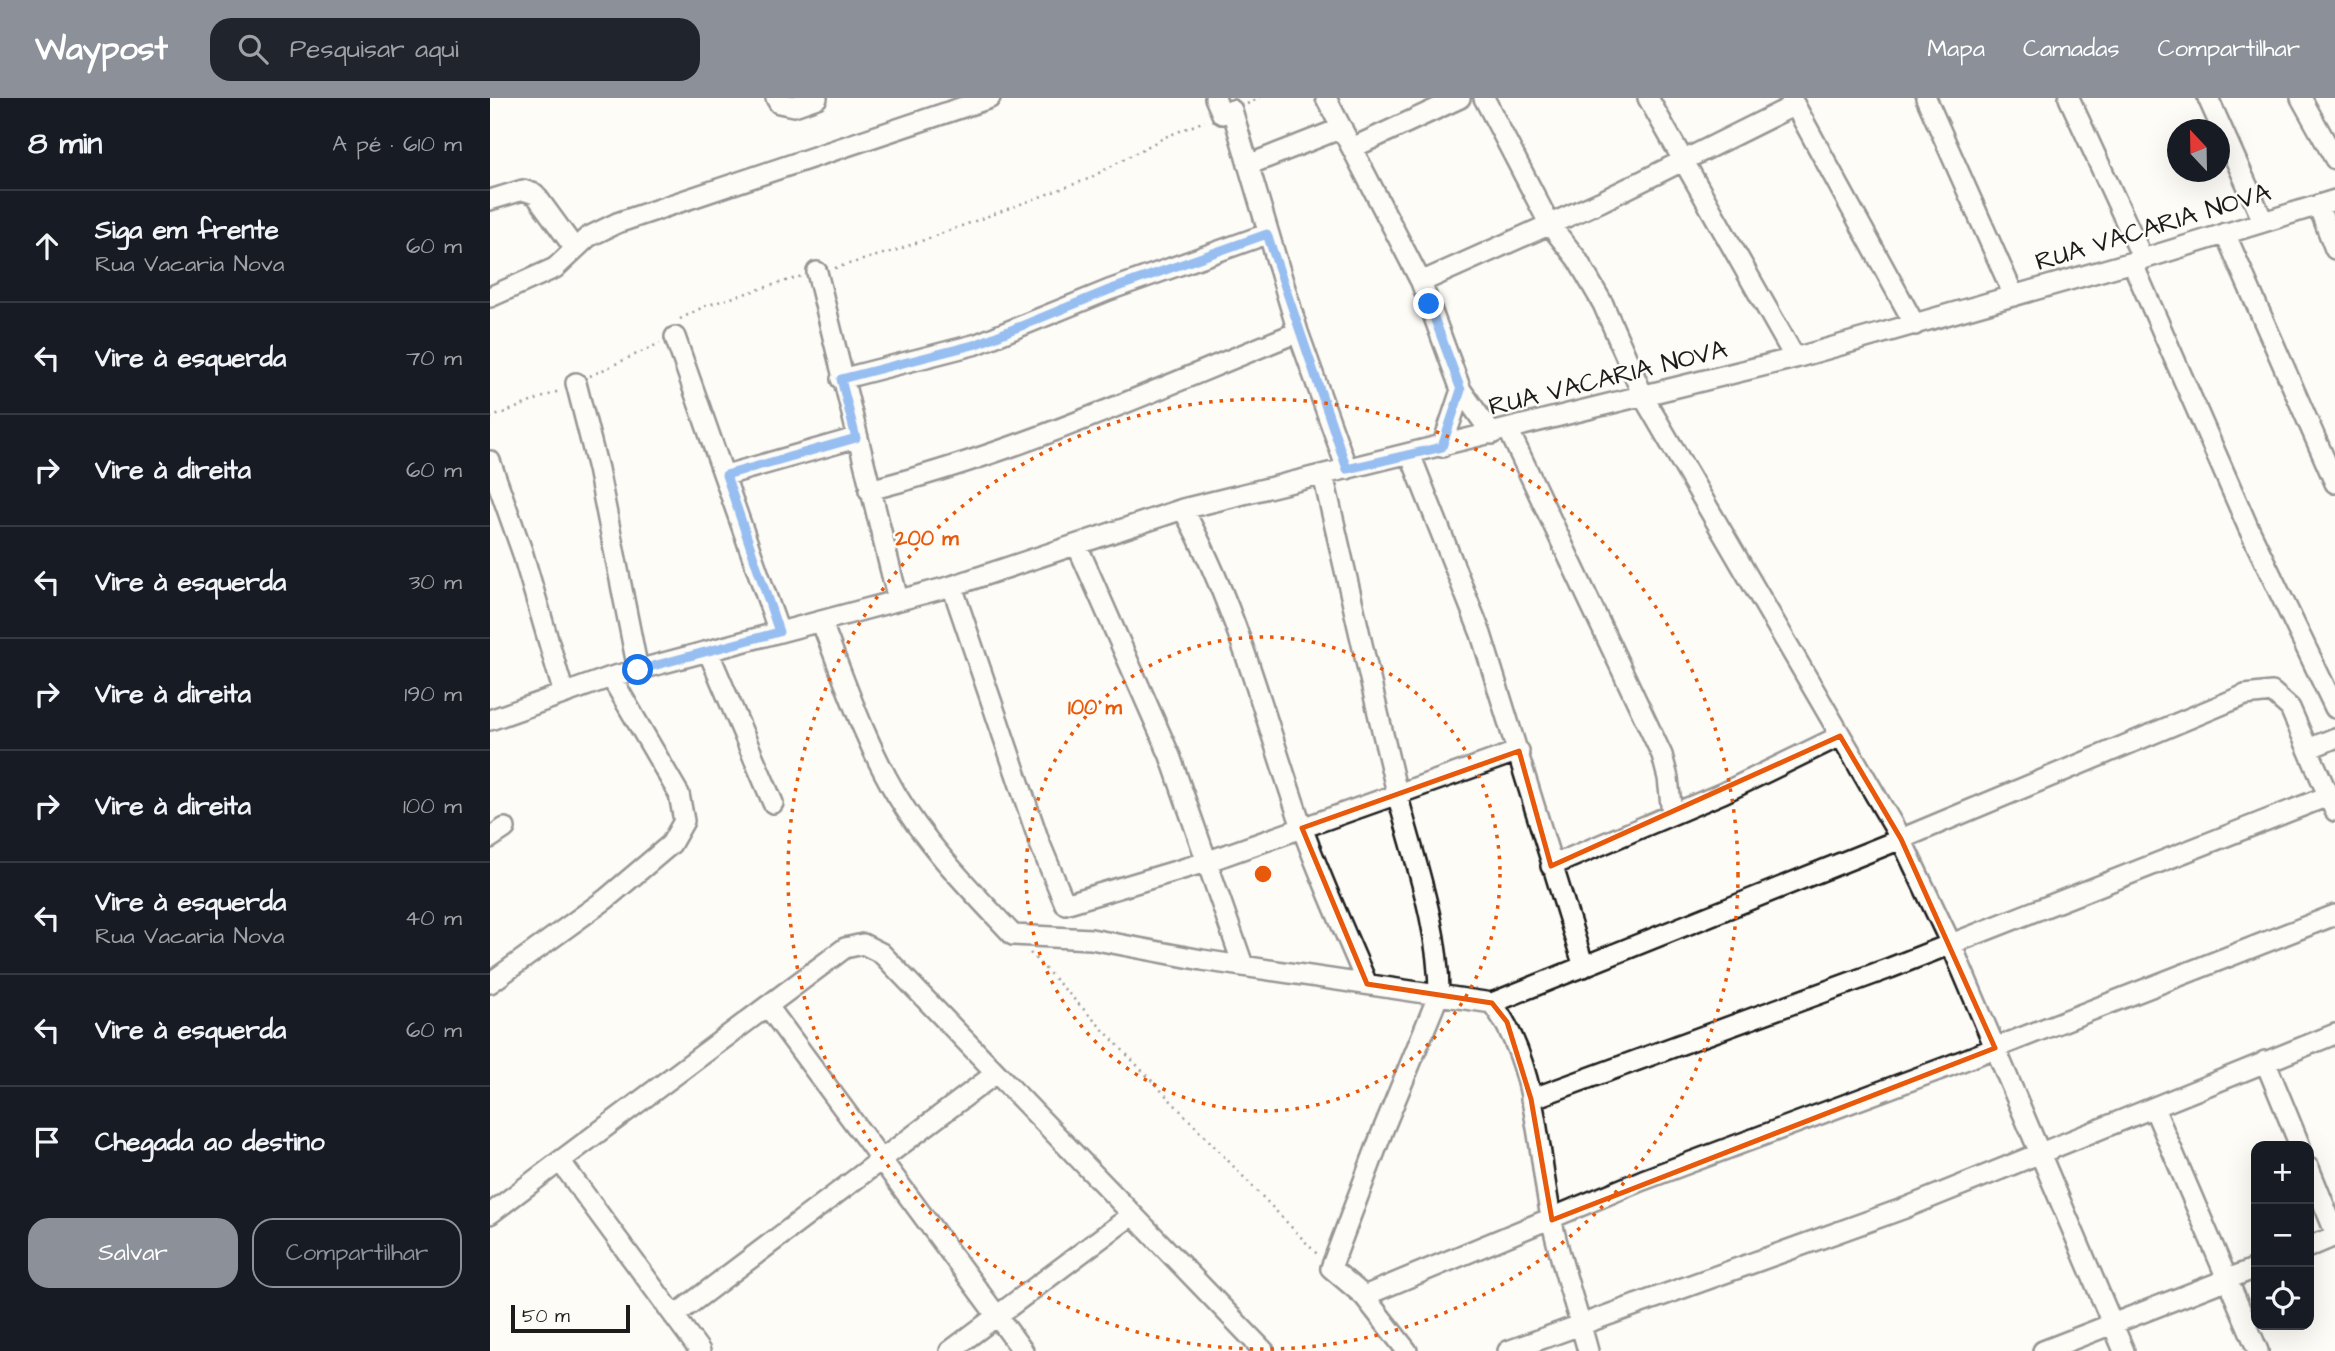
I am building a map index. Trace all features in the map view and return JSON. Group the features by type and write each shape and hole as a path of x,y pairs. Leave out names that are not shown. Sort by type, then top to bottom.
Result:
{"street":[{"path":"776,98 779,103 794,106 817,98"},
{"path":"490,297 555,268 588,237 617,223 990,98"},
{"path":"1326,98 1421,282 1461,390 1501,432 1662,755 1672,814"},
{"path":"1352,148 1460,98"},
{"path":"1484,98 1550,225 1577,260 1603,304 1644,398 1901,839 1951,944 2124,1351"},
{"path":"1648,98 1795,358"},
{"path":"1926,98 2014,296"},
{"path":"2069,98 2248,527 2335,708"},
{"path":"2208,98 2263,221"},
{"path":"2301,98 2335,159"},
{"path":"1421,282 1684,162 1793,102 1915,325"},
{"path":"1223,108 1248,165 1298,332 1347,469"},
{"path":"1248,165 1342,128"},
{"path":"490,200 523,190 535,194 575,249"},
{"path":"2326,203 2335,249"},
{"name":"RUA VACARIA NOVA","path":"490,720 611,677 952,586 1183,509 1644,398 1795,358 2326,203"},
{"path":"2225,233 2335,483"},
{"path":"841,379 977,344 1109,290 1267,234"},
{"path":"817,272 841,379 898,600"},
{"path":"869,491 943,472 1015,448 1298,332"},
{"path":"675,337 726,475 779,632"},
{"path":"576,383 598,468 638,670"},
{"path":"1442,447 1461,390"},
{"path":"726,475 856,438"},
{"path":"1410,454 1481,634 1584,967"},
{"path":"490,461 522,551 564,694"},
{"path":"1323,475 1398,796 1433,929 1439,994 1382,1130 1331,1268 1364,1296 1408,1351"},
{"path":"1183,509 1214,569 1250,660 1302,828 1367,984"},
{"path":"1077,545 1170,757 1243,965"},
{"path":"952,586 1040,844 1079,937"},
{"path":"821,621 866,735 897,795 968,887 1013,935 1079,937 1492,1003 1901,839 2177,721 2256,692 2272,692 2285,701 2331,803 1531,1099"},
{"path":"708,651 773,803"},
{"path":"490,983 606,899 671,844 682,828 684,812 679,794 611,677"},
{"path":"1552,866 1840,736"},
{"path":"2308,749 2335,738"},
{"path":"1065,904 1206,862 1519,751"},
{"path":"1364,1296 1643,1180 1995,1048 2335,915"},
{"path":"490,1214 769,1008 845,948 863,944 881,953 1264,1351"},
{"path":"1492,1003 1507,1023 1516,1044 1531,1099 1552,1220 1587,1351"},
{"path":"769,1008 1023,1351"},
{"path":"1508,1351 1678,1291 2041,1155 2335,1034"},
{"path":"2265,1061 2298,1141"},
{"path":"674,1316 995,1074"},
{"path":"2154,1108 2258,1351"},
{"path":"560,1161 700,1351"},
{"path":"2314,1181 2335,1234 2314,1244"},
{"path":"950,1351 1132,1215"},
{"path":"2043,1351 2251,1270"}],"path":[{"path":"675,337 678,320 705,306 897,250 1088,179 1223,108 1260,98"},
{"path":"1013,935 1331,1268"}],"highlighted area":[{"path":"1840,736 1901,839 1995,1048 1552,1220 1531,1099 1507,1022 1492,1003 1367,984 1302,828 1519,751 1551,866"}],"route":[{"path":"638,670 779,632 726,475 856,438 841,379 977,344 1109,290 1267,234 1298,332 1347,469 1442,447 1461,390 1429,304"}]}
